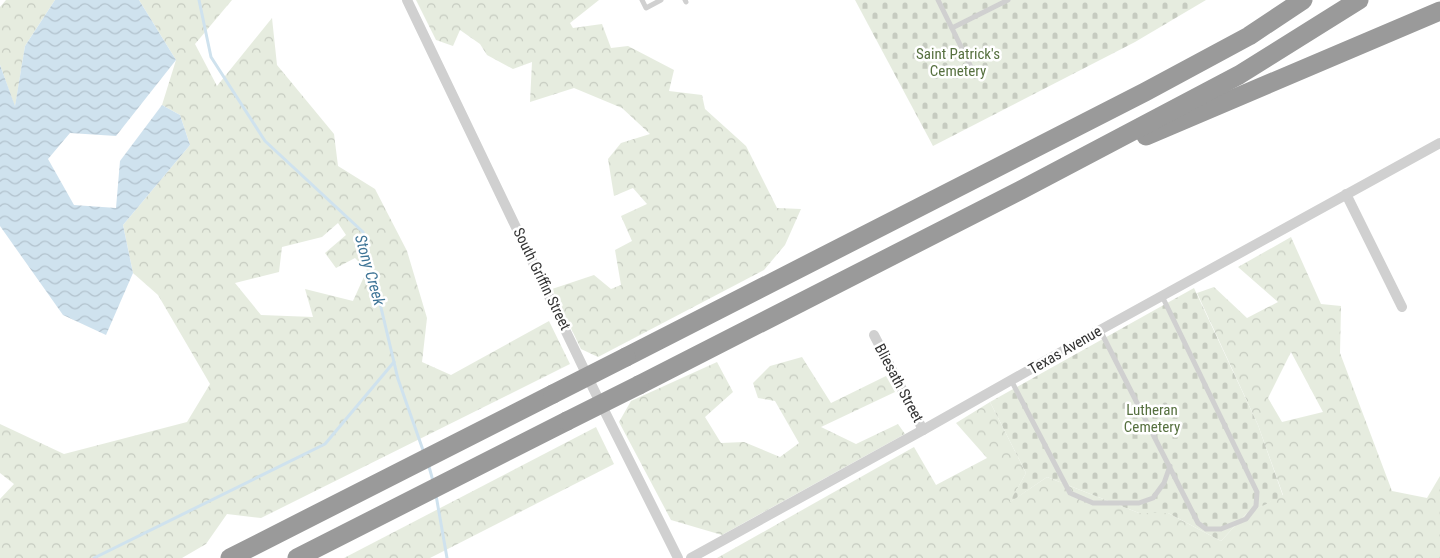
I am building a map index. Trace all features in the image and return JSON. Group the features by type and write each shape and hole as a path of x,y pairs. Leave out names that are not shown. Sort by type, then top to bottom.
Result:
{"highway":[{"path":"230,558 1145,92 1249,36 1303,0"},
{"path":"297,558 1021,190 1239,75 1359,0"},
{"path":"1021,190 1440,11"}],"street":[{"name":"South Griffin Street","path":"407,0 594,390 678,558"},
{"name":"Texas Avenue","path":"691,558 1346,194 1439,147"},
{"path":"1346,194 1402,307"},
{"name":"Bliesath Street","path":"874,335 924,430"}],"lane":[{"path":"642,0 646,8 661,0"},
{"path":"938,0 975,75"},
{"path":"952,28 1008,0"},
{"path":"1100,330 1198,523 1206,529 1221,529 1246,519 1256,506 1257,492 1162,296"},
{"path":"1011,380 1070,492 1093,503 1139,504 1153,498 1164,483 1170,466"}],"green space":[{"path":"6,0 55,0 25,46 15,107 0,65 0,7"},
{"path":"139,0 232,0 195,44 217,86 272,18 277,65 334,134 338,166 375,189 407,251 427,318 422,362 451,375 549,321 570,364 261,518 227,514 206,544 182,558 0,558 0,499 14,484 0,473 0,424 64,454 187,422 210,384 158,295 133,273 123,225 190,145 180,115 162,105 176,60","holes":["338,223 346,235 325,253 336,268 355,258 367,270 353,301 305,289 313,317 261,315 235,283 279,272 282,247 322,237"]},
{"path":"416,0 599,0 570,23 573,28 602,24 611,48 628,46 674,70 669,91 702,95 705,109 746,146 777,208 801,209 785,245 764,270 598,357 581,349 552,289 594,275 611,289 621,285 615,250 632,241 621,216 647,204 633,188 614,196 608,159 621,143 650,134 622,108 574,88 530,102 532,62 513,69 487,55 480,44 460,30 453,46 436,40"},
{"name":"Saint Patrick's Cemetery","path":"855,0 1206,0 1135,42 933,146"},
{"path":"1291,237 1321,304 1341,306 1340,353 1392,491 1427,498 1440,476 1440,558 717,558 914,447 936,485 987,458 956,423 990,402 1026,473 1010,502 1047,477 1139,513 1168,513 1221,541 1246,514 1283,495 1258,425 1197,293 1214,287 1247,318 1278,302 1238,267","holes":["1291,352 1323,412 1282,422 1268,398"]},
{"name":"Lutheran Cemetery","path":"1194,288 1258,425 1283,496 1246,514 1221,541 1168,513 1139,513 1047,477 1009,503 1026,473 990,402"},
{"path":"802,357 831,403 886,376 895,392 821,427 856,444 898,424 905,434 722,535 671,520 619,422 631,401 717,362 733,392 705,417 721,443 744,442 780,457 799,443 775,401 758,398 753,383 770,366"},
{"path":"596,427 614,464 430,558 344,558"}],"water":[{"path":"55,0 139,0 176,60 116,136 70,133 48,159 74,205 116,208 120,161 162,105 180,115 190,145 123,225 133,273 106,335 63,315 0,226 0,65 15,106 25,46"}],"waterway":[{"name":"Stony Creek","path":"199,0 211,57 265,141 363,232 398,379 424,453"},
{"path":"94,558 325,444 394,362"},
{"name":"Stony Creek","path":"428,463 433,481"},
{"name":"Stony Creek","path":"436,495 447,558"}]}
